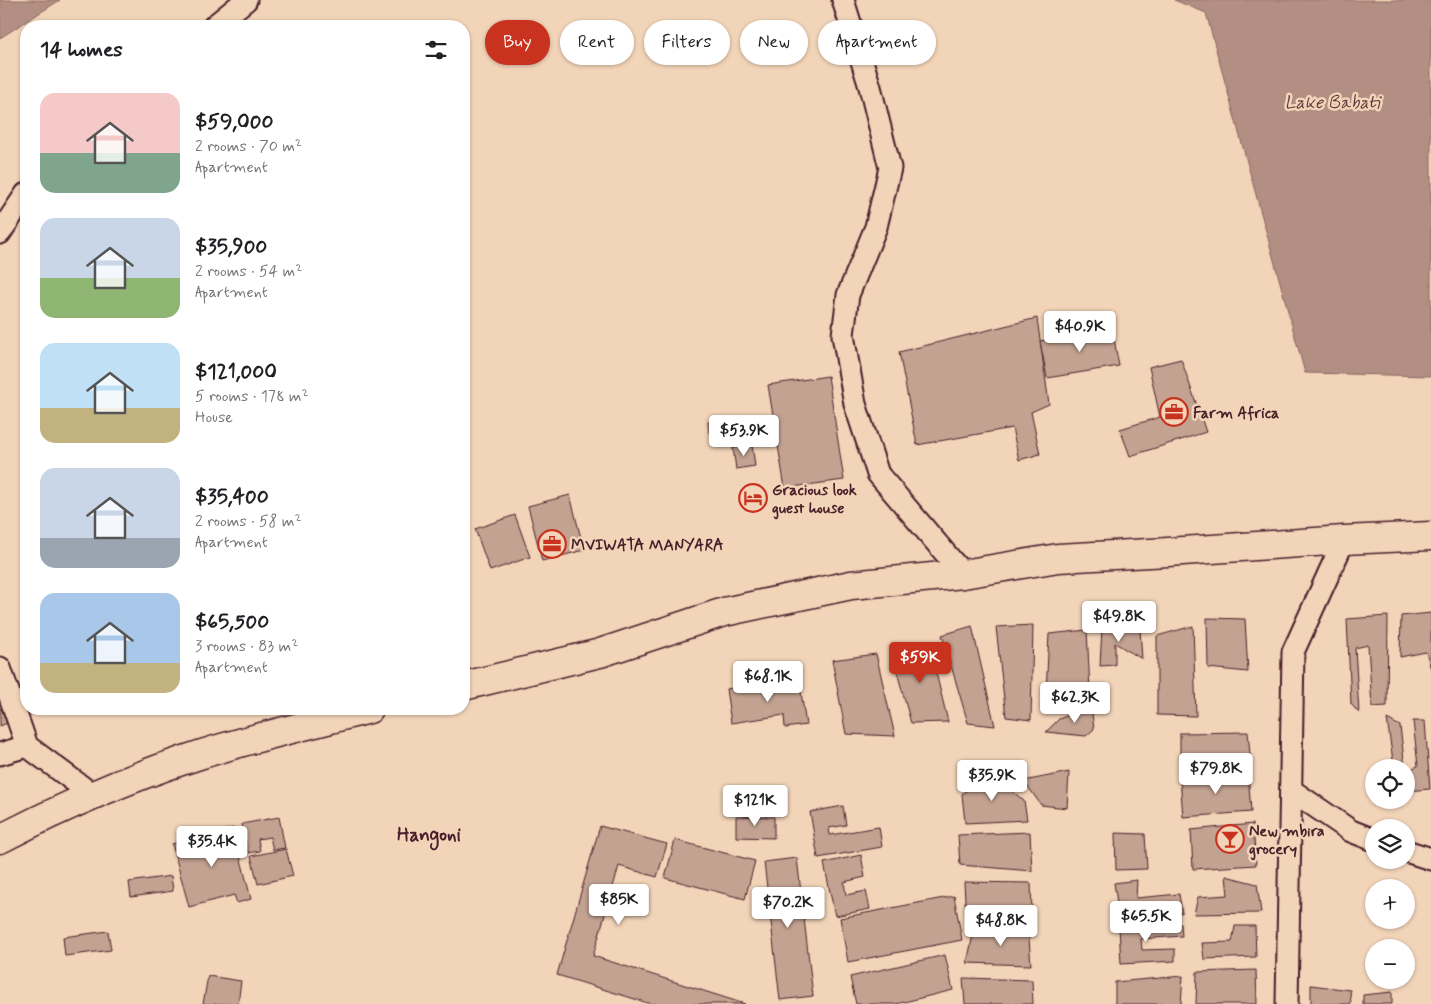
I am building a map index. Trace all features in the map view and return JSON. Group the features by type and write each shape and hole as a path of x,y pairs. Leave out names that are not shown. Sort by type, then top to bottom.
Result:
{"highway":[{"path":"470,685 600,653 724,612 851,586 963,574 1058,558 1431,536"},
{"path":"0,839 92,795 194,756 347,715"}],"street":[{"path":"221,20 246,0"},
{"path":"843,0 870,87 890,168 876,227 848,295 843,334 855,404 878,474 963,574"},
{"path":"0,233 20,203"},
{"path":"1287,1004 1293,652 1344,540"},
{"path":"0,668 27,746 92,795"},
{"path":"0,754 27,746"},
{"path":"1291,790 1351,831 1365,836"},
{"path":"1415,854 1431,859"}],"water":[{"path":"0,0 60,0 28,20 20,20 20,25 0,38"},
{"name":"Lake Babati","path":"1174,0 1431,0 1431,376 1305,373 1206,13"}],"building":[{"path":"1037,318 1049,404 1031,412 1040,454 1019,460 1012,428 917,445 899,352"},
{"path":"1112,328 1119,366 1047,378 1040,341"},
{"path":"1181,359 1206,432 1130,456 1120,429 1160,417 1149,367"},
{"path":"828,376 844,480 785,488 768,385"},
{"path":"719,421 720,433 709,433 708,422"},
{"path":"737,423 741,447 733,448 730,424"},
{"path":"752,445 755,466 736,469 733,448"},
{"path":"570,495 584,550 542,561 528,506"},
{"path":"515,515 530,557 490,571 475,529"},
{"path":"1431,613 1431,669 1426,652 1400,657 1401,616"},
{"path":"1388,616 1387,706 1372,707 1368,645 1355,648 1359,713 1351,704 1347,619"},
{"path":"1207,618 1245,619 1248,672 1208,668"},
{"path":"1033,625 1031,720 1006,717 996,627"},
{"path":"972,626 995,726 968,723 942,635"},
{"path":"1193,626 1196,716 1157,715 1157,636"},
{"path":"1102,627 1140,629 1142,659 1115,643 1115,665 1100,666"},
{"path":"1087,630 1090,690 1045,712 1049,634"},
{"path":"929,644 948,722 911,723 891,650"},
{"path":"876,654 895,736 846,734 832,660"},
{"path":"799,679 806,725 785,728 784,715 731,723 726,689"},
{"path":"1091,706 1094,729 1086,736 1046,732 1059,719"},
{"path":"3,707 10,722 0,726 0,709"},
{"path":"1387,719 1400,726 1404,759 1393,759"},
{"path":"1413,721 1425,721 1430,789 1415,790 1415,767 1418,766"},
{"path":"1248,732 1251,766 1180,770 1180,733"},
{"path":"990,772 1024,801 1027,820 965,823 962,794"},
{"path":"1069,772 1067,808 1041,805 1024,781"},
{"path":"1248,772 1251,812 1183,817 1180,778"},
{"path":"843,806 846,825 829,828 830,835 879,827 882,847 818,858 810,812"},
{"path":"736,816 774,817 774,838 736,837"},
{"path":"279,817 285,848 273,850 270,837 258,839 260,851 248,853 242,824"},
{"path":"1253,824 1256,865 1193,869 1191,830"},
{"path":"600,826 667,844 657,877 619,866 593,956 745,1004 651,1004 557,975"},
{"path":"233,828 251,899 237,903 234,895 189,907 172,844"},
{"path":"1030,832 1032,871 960,865 958,835"},
{"path":"1115,833 1145,834 1147,869 1116,870"},
{"path":"675,840 755,861 745,899 665,878"},
{"path":"286,849 293,876 258,884 251,856"},
{"path":"861,855 865,877 844,882 846,895 866,891 870,909 835,916 824,863"},
{"path":"797,858 813,996 780,1000 764,862"},
{"path":"171,876 173,891 131,897 129,882"},
{"path":"1226,876 1257,884 1261,913 1194,914 1198,897 1228,895"},
{"path":"1137,880 1136,898 1179,894 1182,913 1118,909 1114,883"},
{"path":"964,882 1031,883 1032,913 966,919"},
{"path":"954,896 962,940 848,962 840,918"},
{"path":"1181,924 1182,936 1141,939 1142,950 1175,949 1175,961 1121,964 1119,927"},
{"path":"1028,926 1031,965 967,963 974,930"},
{"path":"1235,926 1255,926 1256,957 1204,959 1202,943 1232,942"},
{"path":"108,931 111,950 65,956 63,937"},
{"path":"945,955 953,990 896,1004 856,1004 850,977"},
{"path":"1256,970 1257,1004 1196,1004 1197,972"},
{"path":"208,976 241,981 238,1004 203,1004"},
{"path":"1183,976 1181,1004 1115,1004 1115,982"},
{"path":"963,978 1032,980 1033,1004 965,1004"},
{"path":"1311,985 1350,990 1351,1004 1311,1004"},
{"path":"1392,992 1392,1004 1363,1004 1363,995"}],"place":[{"name":"Farm Africa","path":"1174,412"},
{"name":"Gracious look guest house","path":"753,498"},
{"name":"MVIWATA MANYARA","path":"552,544"},
{"name":"New mbira grocery","path":"1230,839"}],"district":[{"name":"Hangoni","path":"429,834"}]}
